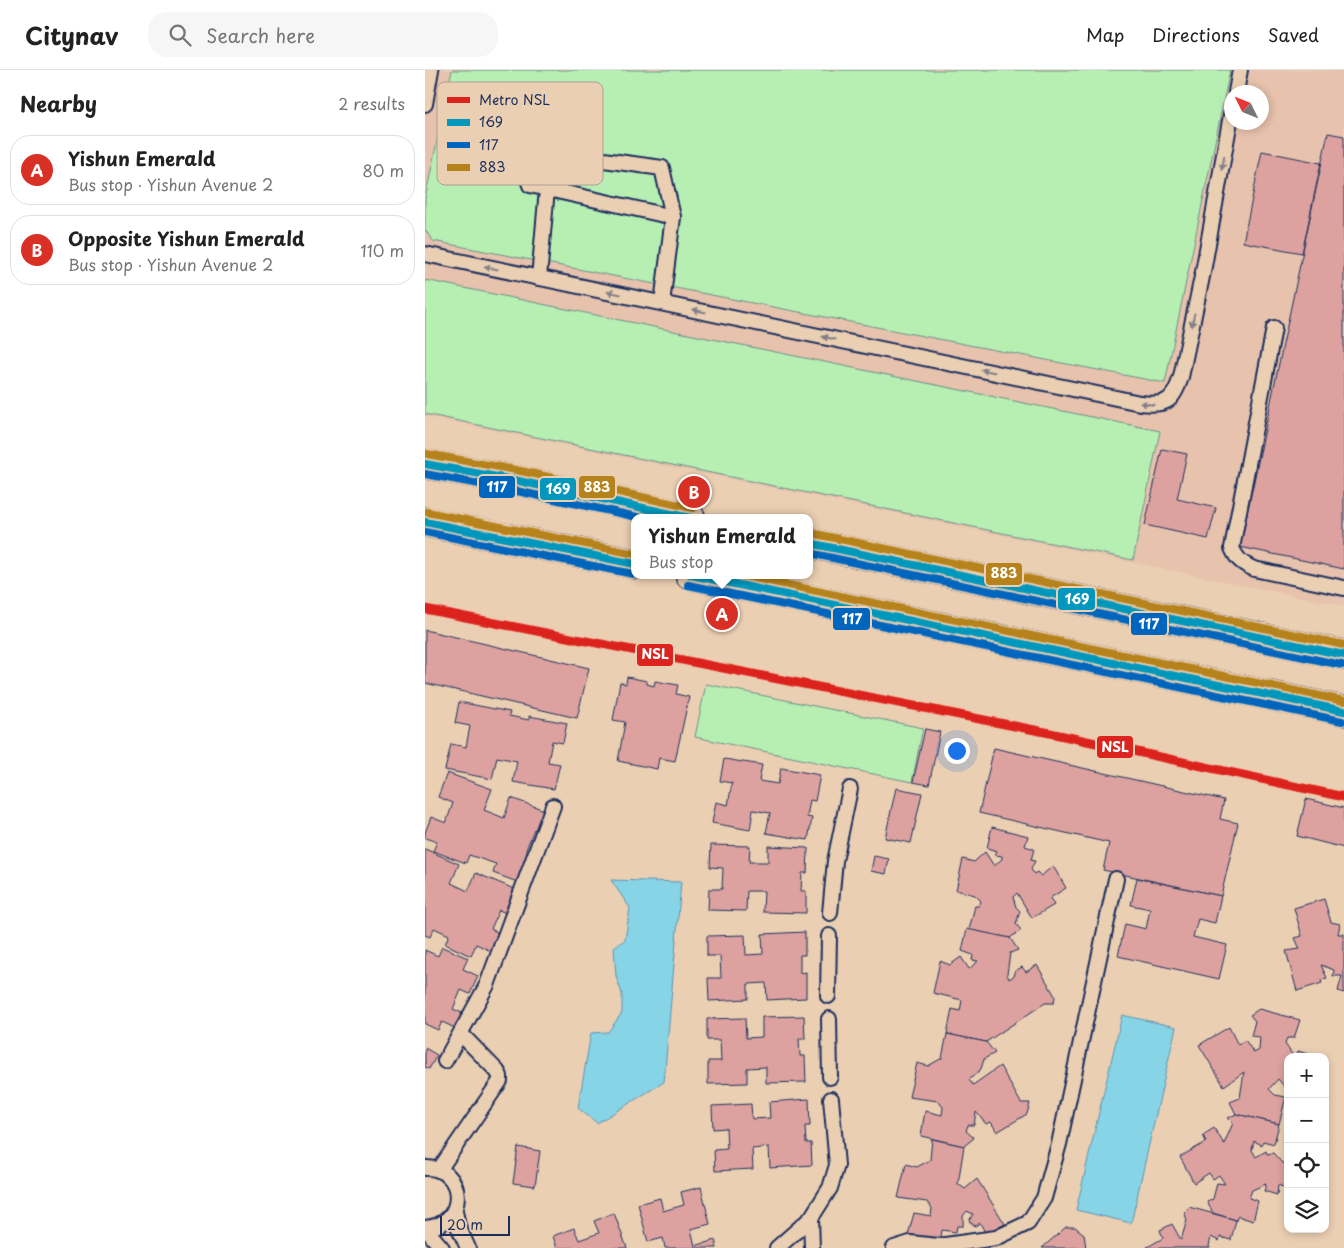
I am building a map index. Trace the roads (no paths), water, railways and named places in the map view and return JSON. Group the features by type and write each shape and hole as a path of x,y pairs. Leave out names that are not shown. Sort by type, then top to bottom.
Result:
{"main road":[{"path":"425,464 514,480 672,514"},
{"path":"425,522 631,563"},
{"path":"813,544 1344,656"},
{"path":"709,579 1344,711"}],"lane":[{"path":"425,104 431,70"},
{"path":"1237,85 1240,70"},
{"path":"425,254 1156,405 1169,400 1176,392 1181,378 1203,272 1228,130"},
{"path":"603,160 662,168 673,217 662,303"},
{"path":"530,185 673,217"},
{"path":"539,278 547,189"},
{"path":"1274,328 1232,548 1236,558 1254,569 1344,588"},
{"path":"830,913 835,861 850,789"},
{"path":"445,1060 487,984 553,806"},
{"path":"894,1248 910,1243 938,1246 996,1238 1028,1223 1044,1198 1061,1134 1116,879"},
{"path":"828,996 829,936"},
{"path":"829,1019 830,1077"},
{"path":"461,1034 500,1076 500,1081 432,1169 447,1175 453,1183 457,1192 455,1211 458,1226 468,1248"},
{"path":"777,1248 811,1218 830,1188 837,1165 831,1099"},
{"path":"425,1228 434,1228 443,1224 455,1211"},
{"path":"811,1218 812,1248"},
{"path":"425,1228 442,1248"}],"water":[{"path":"611,880 681,882 664,1082 597,1123 578,1108 591,1033 608,1032 622,1013 622,994 616,976 614,947 625,940 630,908"},
{"path":"1122,1015 1176,1027 1131,1223 1076,1210"}],"metro line":[{"name":"NSL","path":"425,609 1050,733 1344,797"}],"place":[{"name":"Opposite Yishun Emerald","path":"694,492"},
{"name":"Yishun Emerald","path":"722,614"}]}
